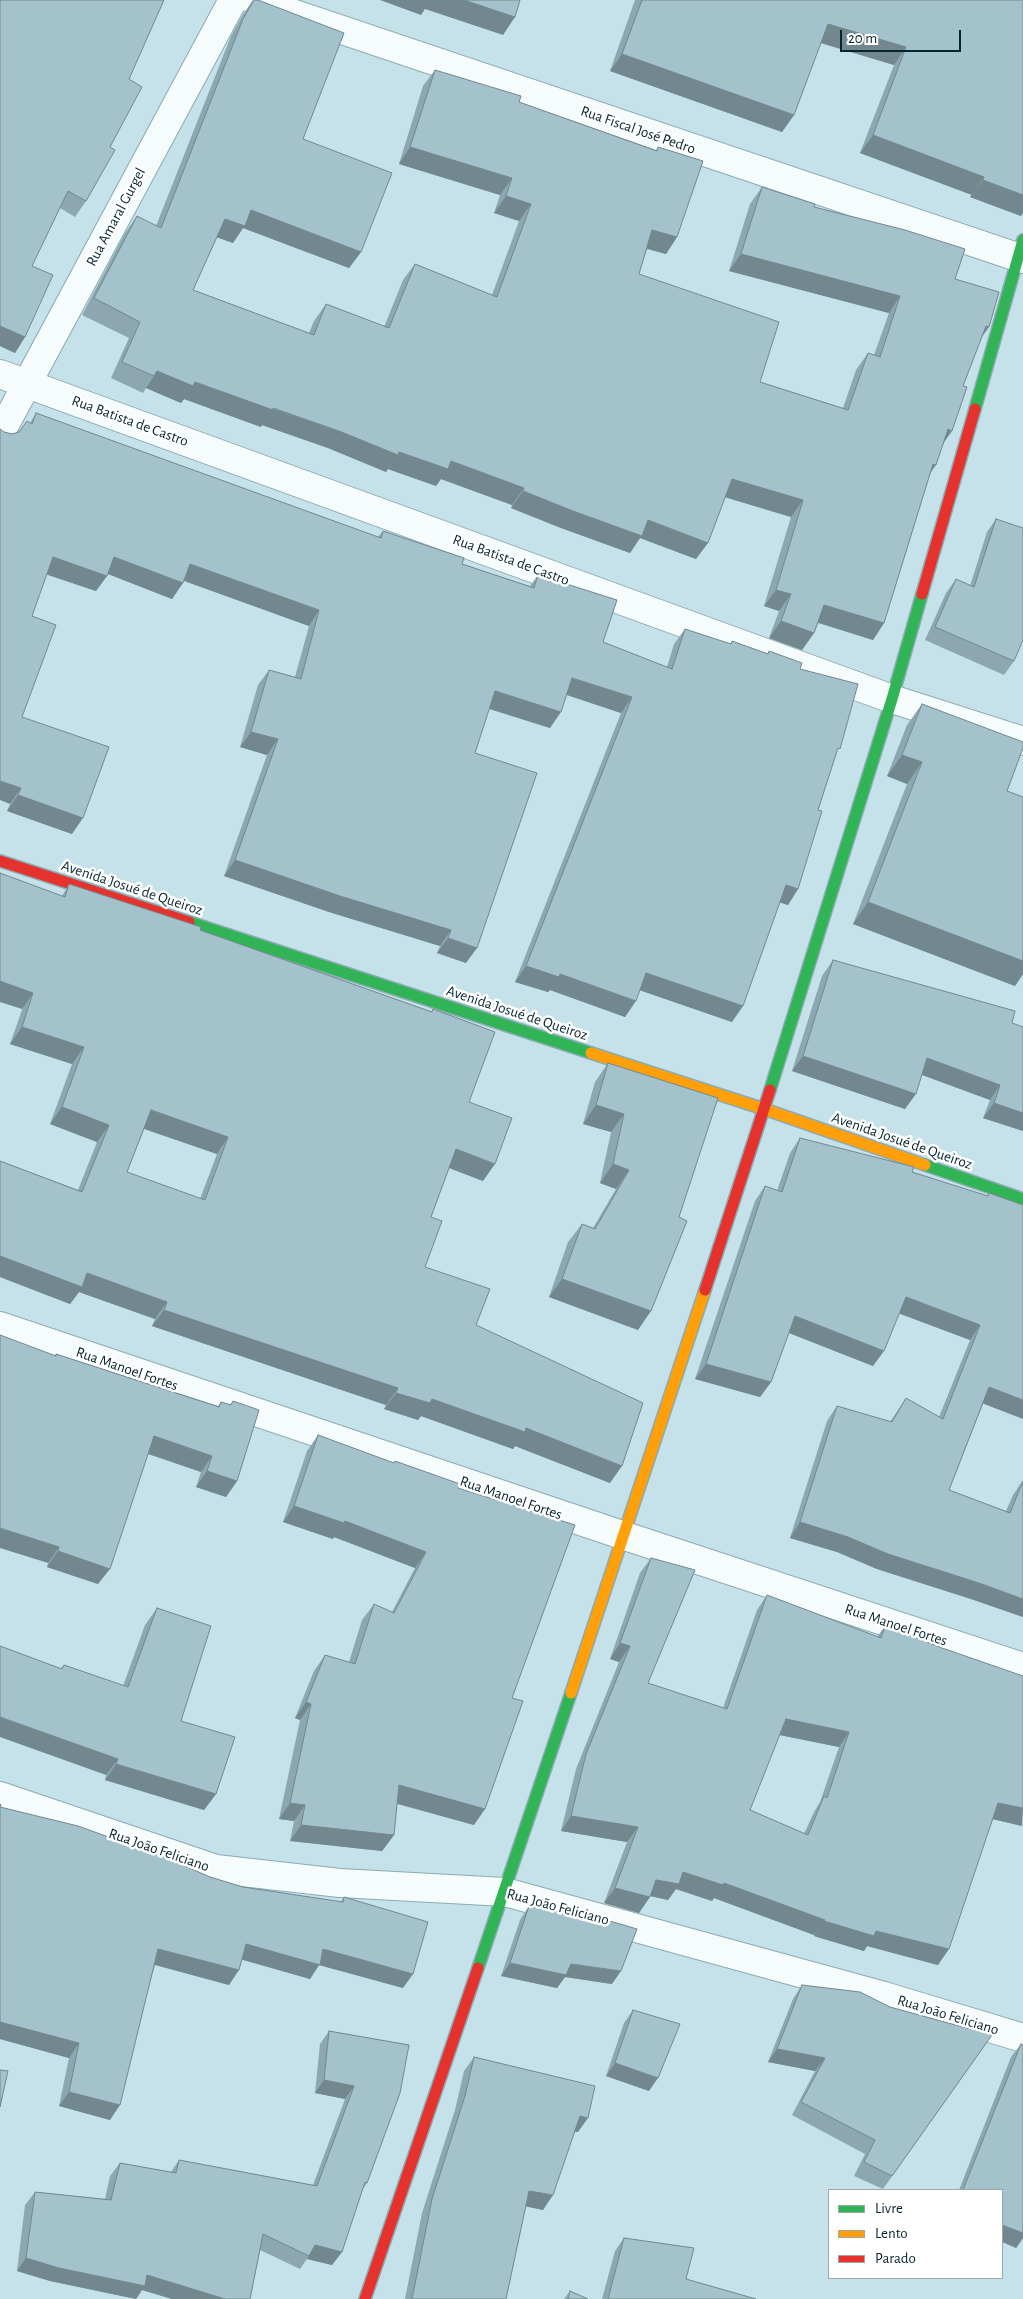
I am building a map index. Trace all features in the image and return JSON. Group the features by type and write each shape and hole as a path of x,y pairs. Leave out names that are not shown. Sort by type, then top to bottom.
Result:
{"main road":[{"path":"365,2299 625,1536 764,1109 892,699 1021,252"},
{"name":"Avenida Josué de Queiroz","path":"0,861 764,1109 1023,1199"}],"street":[{"name":"Rua Amaral Gurgel","path":"0,434 233,0"},
{"name":"Rua Fiscal José Pedro","path":"253,0 1021,252"},
{"name":"Rua Batista de Castro","path":"0,374 892,699 1023,741"},
{"name":"Rua Manoel Fortes","path":"0,1326 625,1536 1023,1667"},
{"name":"Rua João Feliciano","path":"0,1796 216,1869 340,1883 505,1892 884,1996 1023,2038"}],"building":[{"path":"0,0 164,0 129,79 142,87 110,147 115,150 86,201 68,191 32,266 53,275 25,337 0,326"},
{"path":"254,0 344,33 303,139 392,173 361,252 251,210 245,226 225,219 193,290 314,335 326,304 389,328 415,264 497,297 531,204 506,196 512,178 410,147 435,70 521,96 519,102 657,151 658,147 703,161 677,237 652,230 639,274 779,322 760,382 848,410 868,353 880,357 900,296 741,254 762,187 815,204 814,207 905,230 965,249 955,279 999,292 989,327 986,326 963,386 967,387 952,431 948,429 936,465 933,464 884,623 824,605 814,633 781,621 791,594 776,590 803,500 732,479 708,543 648,520 642,536 573,511 523,491 524,488 451,461 448,469 399,452 398,455 339,431 273,408 273,410 195,382 193,386 157,371 154,376 122,362 140,322 94,298 137,216 161,228 243,19"},
{"path":"464,0 520,0 515,17"},
{"path":"642,0 1023,0 1023,195 983,180 984,177 873,135 906,47 828,24 794,115 622,54"},
{"path":"36,413 381,538 383,531 464,558 462,564 534,588 538,575 617,600 603,642 672,669 685,629 731,644 732,641 768,654 769,651 802,663 800,669 858,684 840,749 838,748 818,810 822,811 798,889 786,885 743,1006 646,973 636,1001 560,974 559,977 526,966 632,697 572,678 561,712 495,691 475,753 537,773 477,948 448,938 451,930 340,896 235,860 278,739 251,732 269,670 301,679 319,610 190,564 183,583 114,557 107,576 53,557 32,616 56,625 22,717 109,747 83,818 18,795 21,788 0,781 0,429 12,434 19,432 27,421 32,424"},
{"path":"996,519 1023,528 1023,640 1014,661 935,627 956,579 974,587"},
{"path":"922,704 1023,742 1023,748 1007,791 1023,797 1023,961 868,902 922,762 902,755"},
{"path":"0,873 65,897 69,884 201,927 200,930 432,1012 433,1009 495,1032 469,1102 512,1118 495,1164 456,1149 431,1217 442,1221 425,1267 490,1289 476,1325 643,1403 622,1466 526,1428 525,1432 432,1399 430,1403 396,1393 398,1388 164,1310 167,1302 87,1273 82,1287 0,1256 0,1161 82,1192 109,1125 62,1107 84,1047 22,1027 33,993 0,981","holes":["151,1110 228,1137 205,1200 127,1172"]},
{"path":"833,960 1015,1011 1012,1023 1023,1027 1023,1113 994,1103 1000,1085 927,1058 916,1094 803,1056"},
{"path":"608,1063 718,1098 679,1217 687,1221 651,1311 562,1279 582,1224 595,1229 629,1170 613,1164 624,1114 596,1105"},
{"path":"800,1138 914,1167 912,1172 988,1196 989,1193 1023,1205 1023,1400 989,1387 949,1490 1010,1513 1023,1481 1023,1599 888,1554 848,1537 800,1522 837,1406 892,1422 906,1398 943,1419 980,1325 906,1297 884,1351 795,1316 771,1382 706,1364 765,1186 782,1192"},
{"path":"0,1335 56,1356 56,1354 219,1407 221,1402 231,1405 233,1401 259,1410 237,1481 207,1471 212,1456 154,1436 110,1569 58,1551 59,1547 0,1528"},
{"path":"318,1435 394,1463 395,1461 460,1484 458,1488 575,1525 512,1698 523,1701 485,1809 399,1785 394,1835 301,1825 305,1805 290,1803 311,1704 306,1702 325,1655 355,1664 374,1604 394,1613 426,1552 345,1521 344,1523 294,1506"},
{"path":"651,1558 695,1570 648,1683 727,1709 767,1595 881,1638 885,1626 1023,1676 1023,1808 998,1803 949,1949 876,1931 874,1936 824,1921 724,1883 723,1885 683,1872 679,1884 656,1880 650,1897 615,1888 638,1827 571,1816 586,1754 630,1646 620,1643","holes":["786,1719 849,1732 827,1798 824,1796 808,1835 750,1810"]},
{"path":"157,1608 211,1626 181,1721 235,1737 216,1794 116,1764 118,1759 0,1717 0,1646 62,1669 64,1665 128,1687"},
{"path":"0,1807 78,1826 164,1857 210,1877 243,1887 343,1902 344,1897 428,1922 413,1974 323,1949 320,1965 246,1944 239,1970 158,1949 120,2105 69,2092 79,2043 0,2022"},
{"path":"529,1906 603,1919 637,1929 621,1971 571,1964 566,1975 510,1963"},
{"path":"802,1985 860,1992 890,2007 992,2035 892,2176 864,2162 875,2140 801,2102 825,2058 777,2049"},
{"path":"633,2010 680,2024 658,2078 615,2063"},
{"path":"329,2031 409,2045 400,2093 367,2183 365,2182 342,2252 315,2245 309,2256 263,2234 250,2299 225,2299 147,2275 145,2286 59,2268 26,2258 35,2192 111,2200 120,2163 176,2173 179,2160 317,2186 354,2086 324,2080"},
{"path":"1021,2044 1023,2045 1023,2233 1003,2225 1003,2189 963,2189"},
{"path":"474,2057 595,2086 588,2118 580,2116 553,2195 529,2191 506,2299 412,2299 432,2199 465,2096"},
{"path":"0,2070 8,2071 0,2107"},
{"path":"624,2238 694,2248 686,2279 756,2299 608,2299"},
{"path":"570,2291 588,2299 568,2299"}],"traffic: fast":[{"path":"975,409 1023,240"},
{"path":"770,1090 892,699 922,594"},
{"path":"189,922 591,1053"},
{"path":"925,1165 1023,1199"},
{"path":"478,1968 571,1693"}],"traffic: slow":[{"path":"591,1053 764,1109 925,1165"},
{"path":"571,1693 705,1290"}],"traffic: jam":[{"path":"922,594 975,409"},
{"path":"0,861 189,922"},
{"path":"705,1290 770,1090"},
{"path":"365,2299 478,1968"}]}
